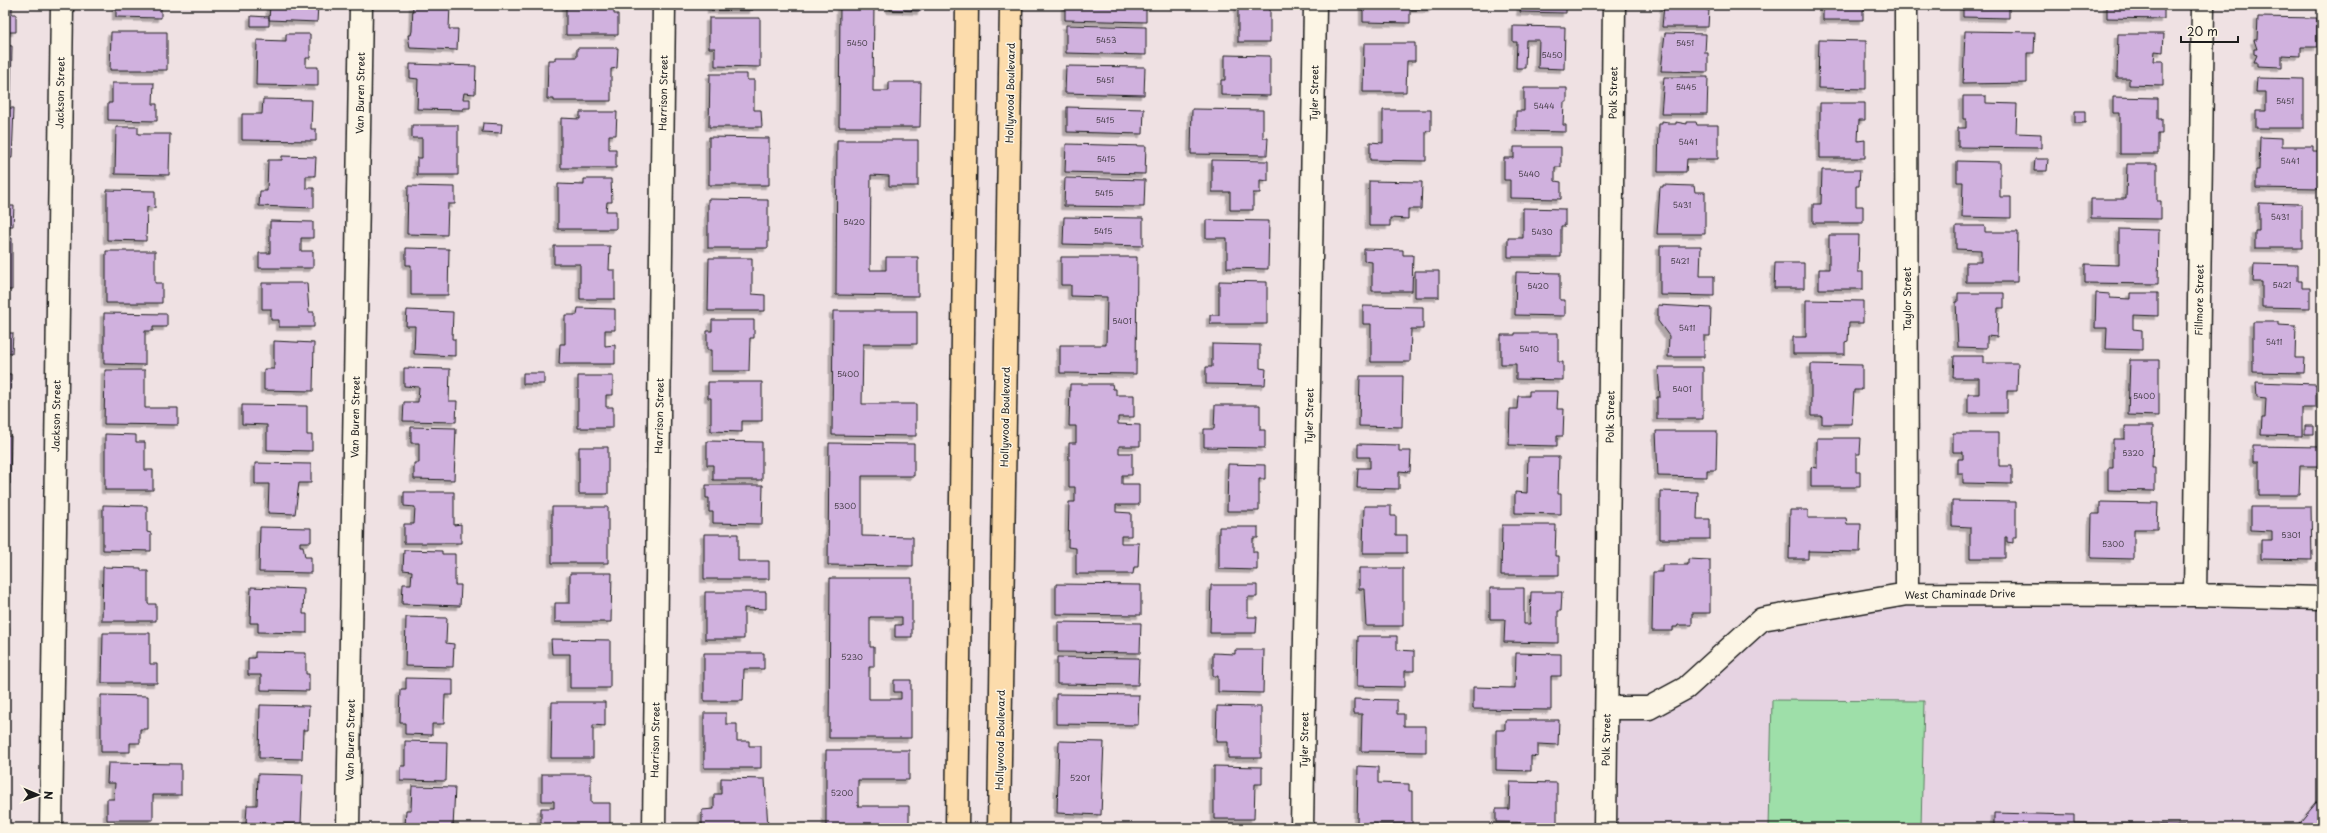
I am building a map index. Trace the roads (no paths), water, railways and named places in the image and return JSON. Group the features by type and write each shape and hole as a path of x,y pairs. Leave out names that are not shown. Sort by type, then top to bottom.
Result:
{"highway":[{"path":"957,828 967,5"},
{"name":"Hollywood Boulevard","path":"999,828 1011,5"}],"street":[{"name":"Jackson Street","path":"50,828 62,5"},
{"name":"Van Buren Street","path":"348,828 361,5"},
{"name":"Harrison Street","path":"654,828 664,5"},
{"name":"Tyler Street","path":"1302,828 1315,5"},
{"name":"Polk Street","path":"1605,828 1614,5"},
{"name":"Taylor Street","path":"1906,5 1907,594"},
{"name":"Fillmore Street","path":"2195,594 2204,5"},
{"name":"West Chaminade Drive","path":"1607,708 1649,708 1686,688 1762,619 1907,594 2195,594 2322,598"}]}
